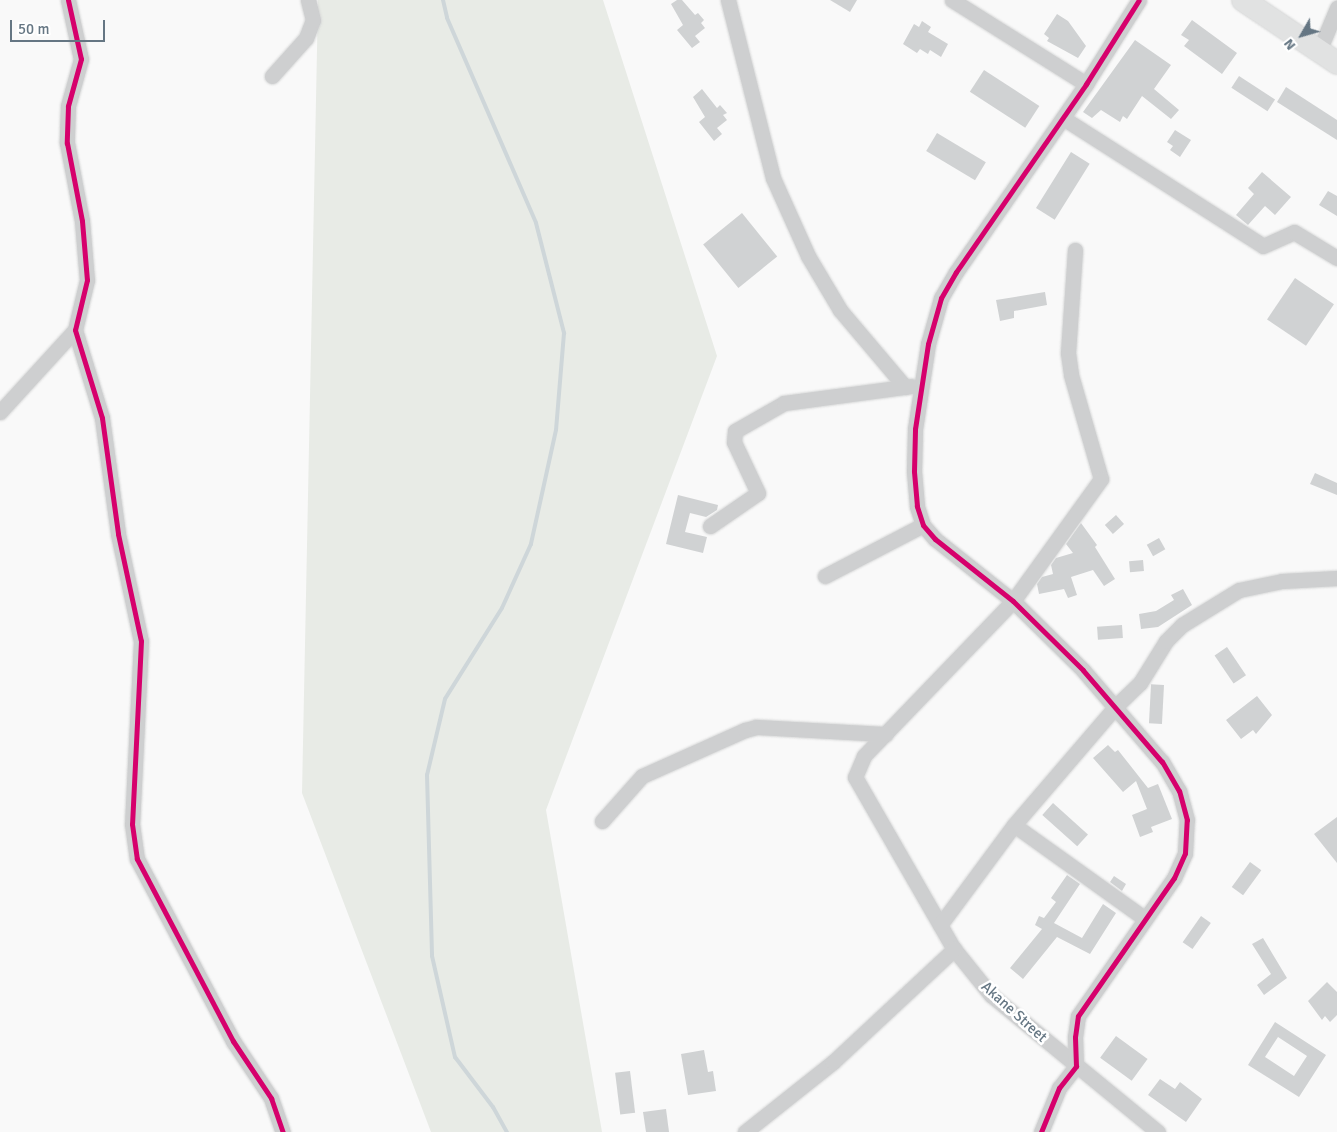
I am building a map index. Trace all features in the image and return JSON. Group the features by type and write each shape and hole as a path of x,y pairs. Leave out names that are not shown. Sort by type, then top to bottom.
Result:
{"highway":[{"path":"1243,0 1328,57"}],"street":[{"path":"0,412 75,330 87,280 82,221 67,143 68,106 80,59 68,0"},
{"path":"272,76 306,38 313,20 308,0"},
{"path":"728,0 774,178 808,256 840,310 905,387"},
{"path":"952,0 1086,84"},
{"path":"1042,1132 1059,1088 1076,1066 1075,1037 1078,1016 1144,918 1174,878 1185,853 1186,820 1179,791 1162,762 1115,707 1013,601 922,525 917,506 914,471 915,429 928,344 941,298 1086,84 1139,0"},
{"path":"1328,57 1337,8"},
{"path":"1063,118 1263,246 1294,232 1337,258"},
{"path":"602,821 642,776 744,730 756,727 886,734 1013,601 1101,479 1071,376 1068,353 1075,250"},
{"path":"75,330 102,418 118,534 142,641 132,824 137,859 233,1041 271,1098 283,1132"},
{"path":"710,526 758,493 734,442 735,431 784,403 922,384"},
{"path":"825,576 922,525"},
{"path":"940,926 1014,825 1115,707 1153,666 1166,641 1182,625 1214,603 1239,590 1282,581 1337,578"},
{"name":"Akane Street","path":"886,734 859,764 855,777 858,786 954,949 991,995 1158,1132"},
{"path":"1014,825 1144,918"},
{"path":"745,1132 755,1128 833,1062 954,949"}],"shaded area":[{"path":"318,0 603,0 717,356 546,810 602,1132 431,1132 302,793"}],"building":[{"path":"677,0 682,0 695,15 698,13 704,20 701,23 705,28 695,36 700,42 692,48 677,30 683,25 671,4"},
{"path":"830,0 857,0 850,12"},
{"path":"1057,14 1068,21 1086,46 1078,58 1047,41 1049,38 1044,34"},
{"path":"1192,20 1237,53 1222,74 1184,46 1189,40 1181,35"},
{"path":"922,21 931,27 928,32 948,44 941,57 930,50 928,54 920,49 917,53 903,44 914,24 919,27"},
{"path":"1135,40 1171,65 1154,89 1179,110 1171,119 1142,96 1127,119 1123,116 1120,122 1101,110 1092,118 1083,112"},
{"path":"984,70 1039,106 1025,128 970,92"},
{"path":"1239,76 1275,99 1267,111 1231,88"},
{"path":"1286,87 1337,120 1337,140 1277,102"},
{"path":"702,89 717,108 720,105 727,113 723,115 727,120 717,128 722,134 714,141 699,122 705,117 693,97"},
{"path":"1175,130 1191,140 1180,157 1170,150 1173,146 1167,142"},
{"path":"937,133 986,162 975,180 926,151"},
{"path":"1071,152 1090,164 1055,220 1036,208"},
{"path":"1262,172 1291,197 1275,215 1265,206 1248,225 1236,215 1254,194 1248,188"},
{"path":"1328,191 1337,196 1337,216 1319,205"},
{"path":"742,213 777,257 738,288 703,244"},
{"path":"1295,278 1334,304 1306,346 1267,319"},
{"path":"1045,292 1047,305 1014,311 1014,318 1000,321 996,300"},
{"path":"1315,473 1337,483 1337,495 1310,484"},
{"path":"678,495 718,505 717,510 706,517 690,513 685,532 707,537 703,553 666,544"},
{"path":"1116,515 1124,524 1113,534 1105,525"},
{"path":"1081,523 1097,545 1095,547 1115,579 1104,586 1093,570 1071,577 1077,595 1068,598 1064,589 1039,594 1037,584 1042,577 1053,574 1051,565 1056,558 1073,553 1066,544"},
{"path":"1159,538 1165,549 1153,556 1147,545"},
{"path":"1143,560 1144,571 1130,572 1129,561"},
{"path":"1183,589 1192,605 1158,627 1141,629 1139,614 1156,611 1174,600 1171,595"},
{"path":"1122,625 1123,638 1098,640 1097,627"},
{"path":"1227,647 1246,675 1234,684 1215,655"},
{"path":"1151,684 1164,685 1162,724 1149,723"},
{"path":"1257,696 1272,715 1256,734 1253,730 1241,739 1226,720"},
{"path":"1108,745 1115,752 1118,750 1148,788 1158,784 1172,819 1151,827 1153,832 1140,837 1132,815 1147,809 1136,781 1123,792 1093,758"},
{"path":"1053,803 1088,834 1077,846 1042,815"},
{"path":"1337,817 1337,863 1314,834"},
{"path":"1250,862 1261,870 1243,895 1232,887"},
{"path":"1067,875 1080,884 1054,923 1082,938 1103,904 1116,913 1090,954 1057,937 1023,979 1010,968 1042,929 1035,925 1039,916 1044,918 1056,902 1051,898"},
{"path":"1114,876 1126,884 1122,891 1110,882"},
{"path":"1201,916 1211,923 1192,949 1183,942"},
{"path":"1263,938 1287,978 1264,995 1257,985 1271,974 1252,944"},
{"path":"1327,982 1337,992 1337,1015 1330,1022 1325,1016 1322,1020 1308,1001"},
{"path":"1275,1022 1326,1055 1299,1097 1248,1065","holes":["1278,1037 1307,1056 1294,1076 1265,1057"]},
{"path":"1116,1036 1148,1059 1132,1081 1100,1058"},
{"path":"704,1050 708,1072 713,1071 716,1091 688,1095 681,1054"},
{"path":"630,1071 635,1113 620,1115 615,1073"},
{"path":"1160,1079 1175,1089 1180,1082 1202,1099 1186,1122 1148,1095"},
{"path":"666,1109 669,1132 646,1132 643,1112"}],"waterway":[{"path":"443,0 447,18 536,223 564,333 556,430 531,544 502,608 445,699 427,775 432,956 455,1057 493,1107 507,1132"}],"cycle path":[{"path":"68,0 81,59 68,106 67,143 82,221 87,280 75,330 102,418 118,534 141,641 132,824 137,859 233,1041 271,1098 283,1132"},
{"path":"1041,1132 1059,1088 1076,1066 1075,1037 1078,1016 1174,878 1185,853 1187,820 1179,791 1162,762 1083,670 1013,601 935,539 923,525 917,506 914,471 915,429 928,344 941,298 956,272 1086,84 1139,0"}]}
